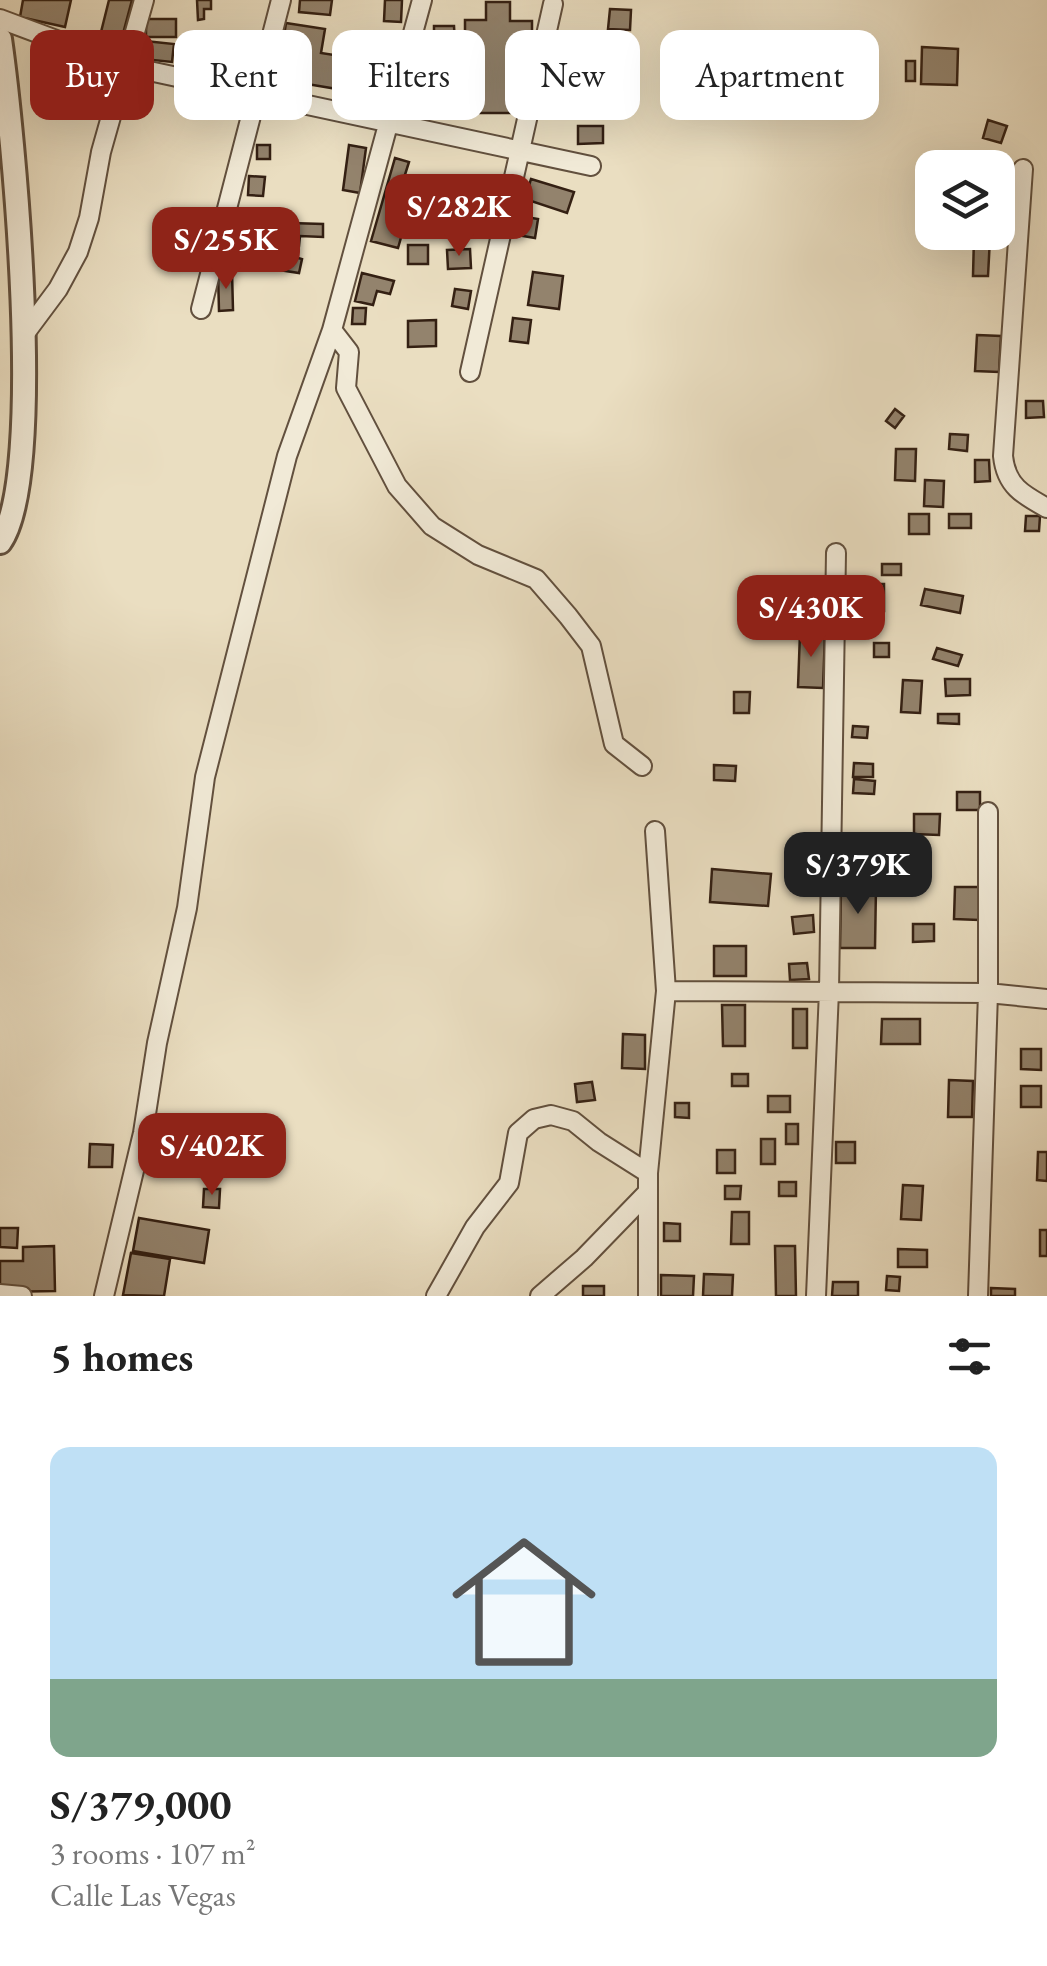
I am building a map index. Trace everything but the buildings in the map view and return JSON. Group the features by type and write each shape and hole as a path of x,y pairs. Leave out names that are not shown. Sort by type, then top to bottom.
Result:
{"street":[{"path":"136,30 144,0"},
{"path":"273,30 281,0"},
{"path":"104,1296 144,1132 158,1043 187,908 205,777 287,456 332,330 422,0"},
{"path":"470,372 553,4"},
{"path":"0,19 30,30"},
{"path":"0,39 23,336 23,444 17,495 0,542"},
{"path":"312,107 590,166"},
{"path":"23,336 58,289 78,252 112,120"},
{"path":"200,309 248,120"},
{"path":"1023,170 1003,456 1004,468 1014,487 1047,508"},
{"path":"332,330 349,352 346,388 397,486 432,526 478,555 536,579 590,646 614,744 642,766"},
{"path":"816,1296 829,991 836,553"},
{"path":"978,1296 988,993 988,812"},
{"path":"648,1296 648,1173 666,991 655,832"},
{"path":"666,991 988,993 1047,999"},
{"path":"436,1296 475,1227 509,1183 518,1133 534,1119 551,1115 573,1121 648,1173"},
{"path":"540,1296 584,1258 648,1192"},
{"path":"0,1294 22,1296"}]}
